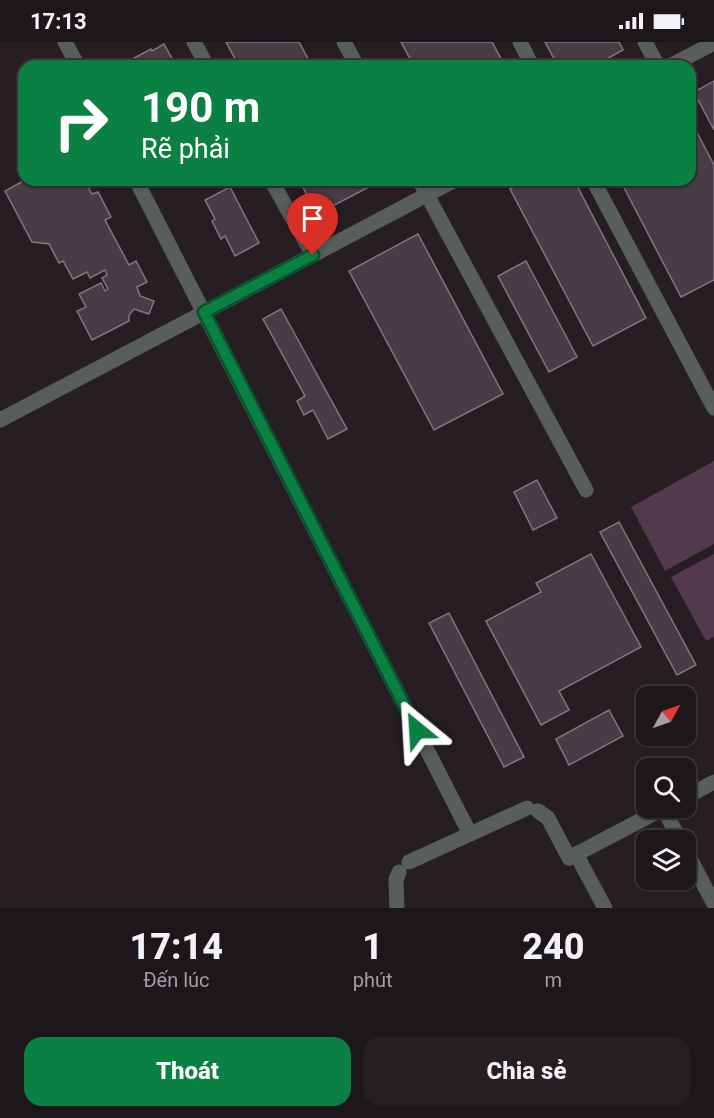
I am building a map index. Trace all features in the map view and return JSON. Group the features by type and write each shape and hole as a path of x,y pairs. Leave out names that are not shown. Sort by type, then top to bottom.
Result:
{"street":[{"path":"65,42 75,60"},
{"path":"194,42 204,60"},
{"path":"344,42 354,60"},
{"path":"519,42 529,60"},
{"path":"645,42 655,60"},
{"path":"681,60 714,43"},
{"path":"139,186 470,834"},
{"path":"274,186 313,255"},
{"path":"422,186 586,490"},
{"path":"0,420 444,186"},
{"path":"596,186 714,408"},
{"path":"696,792 714,782"},
{"path":"397,908 396,880 404,867 470,834 533,810 548,818 569,858 645,818"},
{"path":"576,854 604,908"},
{"path":"696,870 714,904"}],"shaded area":[{"path":"714,461 714,544 665,571 631,507"},
{"path":"714,554 714,637 706,641 671,577"}],"building":[{"path":"226,42 299,42 309,60 236,60"},
{"path":"401,42 492,42 502,60 411,60"},
{"path":"545,42 619,42 623,50 605,60 555,60"},
{"path":"164,44 173,60 130,60 151,49 152,51"},
{"path":"714,81 714,130 696,96 696,91"},
{"path":"696,130 714,165 714,280 681,297 623,186 696,186"},
{"path":"18,184 18,186 87,186 92,194 98,192 111,217 105,220 129,265 136,261 147,282 137,287 140,296 154,301 149,314 134,309 129,315 129,321 92,340 77,311 86,307 79,294 101,283 105,291 108,289 102,278 107,275 105,270 90,278 87,272 73,279 63,261 59,263 49,244 32,242 5,191"},
{"path":"302,186 371,186 317,214"},
{"path":"516,186 577,186 646,318 593,346 510,189"},
{"path":"230,187 259,243 235,256 225,236 221,239 212,221 215,219 205,200"},
{"path":"418,234 503,394 434,430 349,271"},
{"path":"526,261 577,357 549,372 498,276"},
{"path":"281,309 347,429 328,439 313,410 304,415 297,401 305,396 263,319"},
{"path":"537,480 557,518 533,530 514,492"},
{"path":"619,522 696,665 677,675 600,532"},
{"path":"591,554 641,647 559,691 569,710 541,725 486,621 541,592 536,583"},
{"path":"449,613 524,757 504,767 429,623"},
{"path":"609,710 623,736 569,765 556,739"}],"route":[{"path":"313,255 204,312 417,730"}]}
